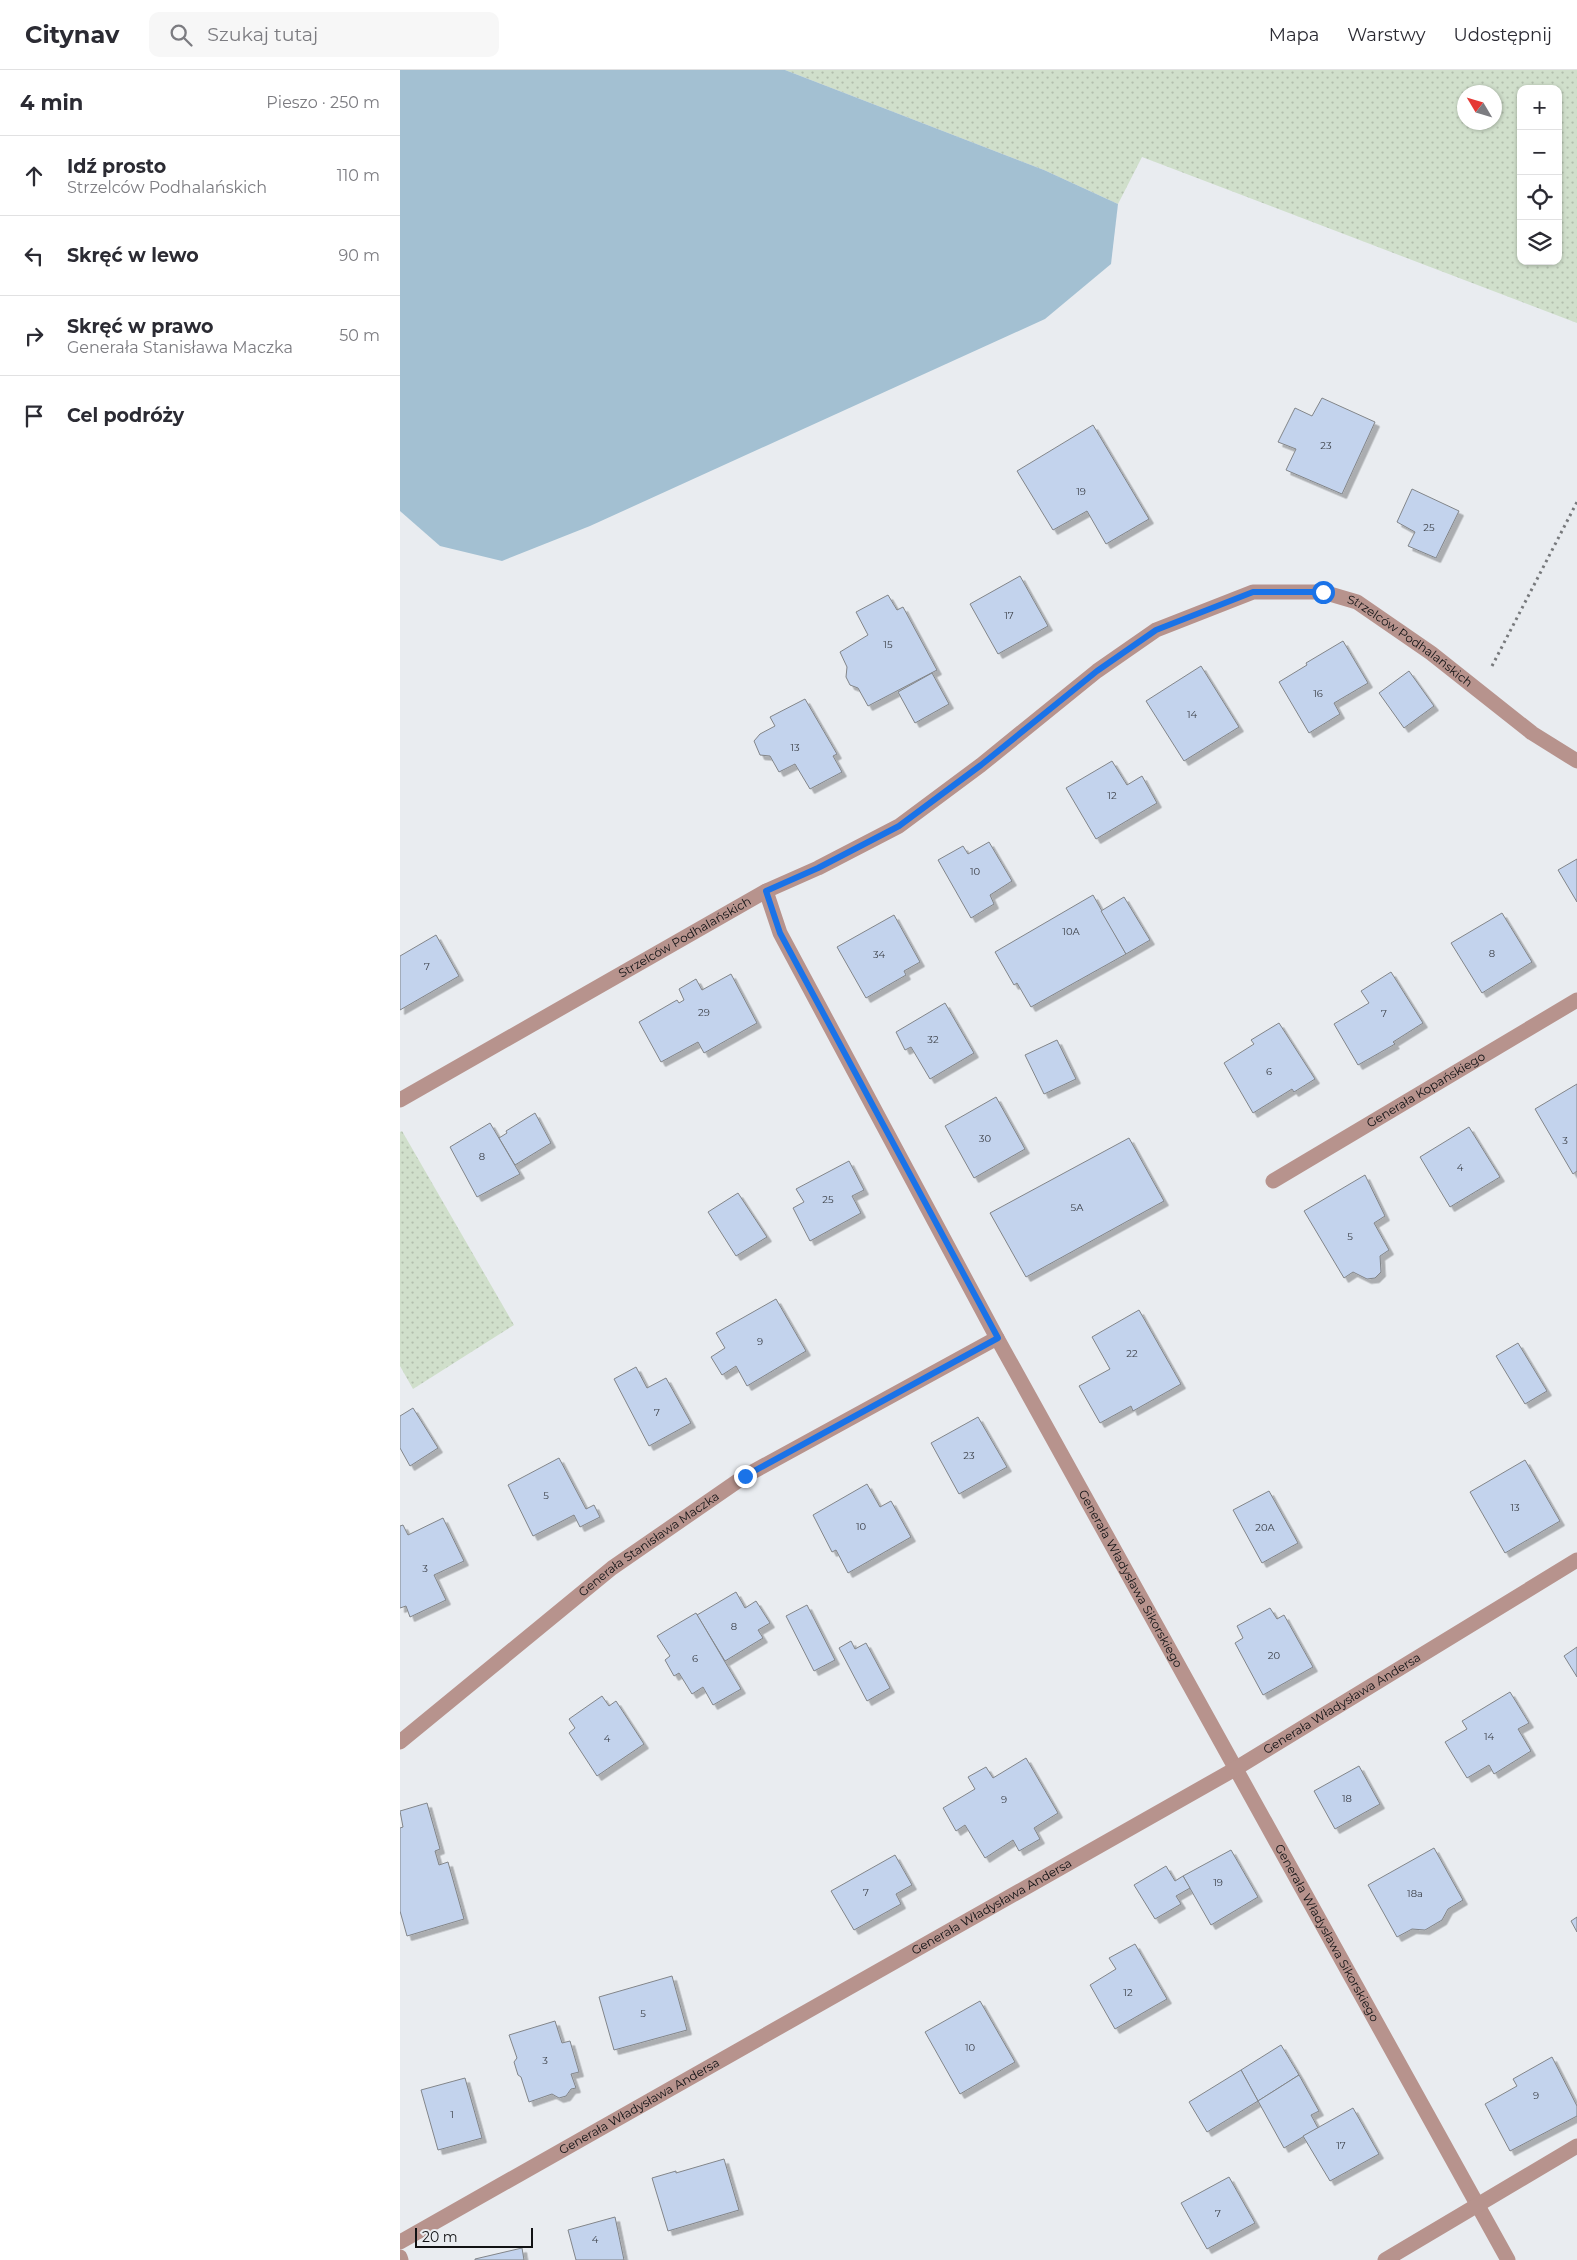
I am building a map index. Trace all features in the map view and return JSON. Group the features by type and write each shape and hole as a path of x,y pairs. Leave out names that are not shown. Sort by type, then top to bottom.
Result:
{"street":[{"name":"Strzelców Podhalańskich","path":"400,1100 766,891 818,868 899,826 981,765 1097,671 1156,630 1253,592 1323,592 1357,602 1431,653 1532,733 1577,761"},
{"name":"Generała Władysława Sikorskiego","path":"766,891 780,933 998,1338 1508,2260"},
{"name":"Generała Kopańskiego","path":"1274,1180 1577,1000"},
{"name":"Generała Stanisława Maczka","path":"400,1742 612,1568 745,1476 998,1338"},
{"name":"Generała Władysława Andersa","path":"400,2242 1235,1768 1577,1560"},
{"path":"1385,2260 1577,2146"}],"path":[{"path":"1479,691 1577,502"}],"green space":[{"path":"785,70 1577,70 1577,323 1142,157 1118,204 1044,170"},
{"path":"402,1131 514,1325 413,1389 400,1366 400,1132"}],"water":[{"path":"400,70 785,70 1044,170 1118,204 1111,264 1045,319 590,526 502,561 440,546 400,511"}],"building":[{"path":"1322,398 1375,422 1342,494 1286,470 1296,449 1278,442 1295,408 1312,416"},
{"path":"1093,425 1149,519 1106,544 1087,511 1053,530 1017,471"},
{"path":"1412,489 1459,511 1436,558 1408,546 1415,532 1397,522"},
{"path":"1020,576 1048,626 998,654 970,604"},
{"path":"888,595 897,610 903,607 937,670 868,706 858,688 850,685 846,677 847,667 840,652 868,635 856,612"},
{"path":"1343,641 1368,683 1334,703 1340,714 1309,733 1279,682"},
{"path":"1201,666 1239,727 1184,761 1146,701"},
{"path":"1409,671 1434,706 1404,728 1379,693"},
{"path":"932,673 949,704 915,723 898,692"},
{"path":"805,699 837,754 833,756 842,772 810,789 795,764 779,772 770,756 760,755 754,741 760,734 775,726 770,717"},
{"path":"1112,761 1127,785 1142,776 1157,803 1096,839 1066,788"},
{"path":"989,842 1012,881 990,895 994,904 971,918 938,860 963,846 968,854"},
{"path":"1577,859 1577,902 1558,870"},
{"path":"1093,895 1126,954 1031,1007 1017,983 1014,985 995,952"},
{"path":"1124,897 1150,940 1126,954 1101,911"},
{"path":"1502,913 1532,962 1482,993 1451,943"},
{"path":"894,915 920,962 904,971 906,975 866,998 837,947"},
{"path":"436,935 459,976 400,1010 400,956"},
{"path":"1391,972 1423,1023 1393,1042 1395,1044 1358,1065 1334,1024 1369,1003 1361,991"},
{"path":"731,974 757,1023 704,1053 698,1042 661,1062 639,1022 677,1000 679,1003 684,1000 679,989 696,979 702,990"},
{"path":"945,1003 974,1053 930,1079 911,1047 905,1050 896,1032"},
{"path":"1279,1023 1315,1079 1294,1092 1292,1089 1253,1113 1224,1063 1254,1044 1251,1040"},
{"path":"1057,1040 1076,1079 1044,1094 1025,1055"},
{"path":"1577,1084 1577,1171 1573,1174 1535,1109"},
{"path":"996,1097 1025,1149 974,1178 945,1126"},
{"path":"535,1113 551,1143 515,1165 499,1138 507,1133 506,1131"},
{"path":"490,1123 520,1174 477,1197 450,1147"},
{"path":"1469,1127 1500,1177 1450,1207 1420,1157"},
{"path":"1129,1138 1164,1201 1026,1277 990,1213"},
{"path":"849,1161 864,1190 852,1196 861,1213 810,1241 793,1208 804,1202 796,1189"},
{"path":"1365,1175 1385,1216 1374,1223 1389,1250 1380,1256 1381,1272 1375,1278 1367,1279 1353,1272 1344,1278 1304,1211"},
{"path":"738,1193 767,1237 736,1256 708,1212"},
{"path":"776,1299 806,1351 747,1386 736,1366 722,1375 711,1357 725,1348 716,1333"},
{"path":"1139,1310 1181,1384 1133,1411 1131,1406 1100,1423 1079,1386 1110,1369 1092,1337"},
{"path":"1518,1343 1547,1391 1525,1404 1496,1356"},
{"path":"636,1367 647,1388 666,1378 691,1423 649,1446 614,1379"},
{"path":"413,1408 438,1448 410,1466 400,1448 400,1416"},
{"path":"978,1417 1007,1467 959,1494 931,1443"},
{"path":"559,1458 586,1509 594,1505 600,1517 580,1527 574,1515 533,1536 508,1485"},
{"path":"1525,1460 1560,1521 1505,1553 1470,1492"},
{"path":"867,1484 880,1507 891,1501 911,1537 848,1573 836,1550 832,1552 813,1515"},
{"path":"1269,1491 1298,1543 1262,1563 1233,1510"},
{"path":"443,1518 464,1561 434,1575 446,1600 410,1617 406,1606 400,1608 400,1526 403,1525 408,1535"},
{"path":"736,1592 745,1608 756,1601 770,1623 758,1630 763,1638 725,1661 697,1615"},
{"path":"807,1605 835,1660 814,1671 786,1616"},
{"path":"1270,1608 1277,1619 1284,1615 1313,1667 1263,1695 1235,1643 1243,1638 1237,1626"},
{"path":"696,1613 741,1689 713,1705 703,1687 692,1694 679,1673 674,1676 665,1660 670,1656 657,1636"},
{"path":"851,1641 855,1649 866,1643 890,1688 867,1701 839,1648"},
{"path":"1577,1647 1577,1677 1564,1656"},
{"path":"1510,1692 1529,1723 1518,1729 1531,1751 1494,1774 1489,1765 1467,1778 1445,1742 1467,1729 1462,1721"},
{"path":"602,1696 609,1706 616,1701 644,1744 597,1776 569,1733 575,1728 569,1719"},
{"path":"1026,1758 1058,1813 1034,1828 1040,1839 1019,1851 1013,1840 985,1858 965,1825 956,1831 943,1808 975,1789 968,1777 986,1767 993,1778"},
{"path":"1359,1766 1380,1804 1335,1829 1314,1791"},
{"path":"427,1803 440,1849 435,1851 439,1865 448,1862 464,1919 407,1936 400,1911 400,1828 403,1827 400,1811"},
{"path":"1434,1848 1463,1900 1448,1909 1442,1920 1425,1930 1412,1929 1397,1937 1368,1885"},
{"path":"1231,1850 1258,1897 1211,1925 1183,1876"},
{"path":"895,1855 912,1885 896,1894 901,1904 854,1930 831,1891"},
{"path":"1166,1866 1175,1881 1183,1876 1190,1888 1176,1896 1181,1904 1155,1919 1134,1885"},
{"path":"1577,1917 1577,1932 1571,1921"},
{"path":"1135,1944 1167,1999 1115,2029 1090,1985 1116,1969 1109,1958"},
{"path":"672,1976 687,2030 614,2050 599,1997"},
{"path":"980,2001 1015,2062 960,2094 925,2032"},
{"path":"555,2021 562,2043 570,2041 579,2072 571,2074 576,2088 571,2089 566,2096 559,2098 552,2094 529,2102 514,2062 517,2058 509,2035"},
{"path":"1281,2045 1299,2075 1258,2101 1241,2070"},
{"path":"1552,2057 1577,2106 1577,2116 1510,2151 1485,2104 1517,2086 1513,2079"},
{"path":"1241,2070 1258,2101 1207,2132 1189,2102"},
{"path":"1299,2075 1319,2111 1311,2115 1318,2128 1284,2148 1258,2101"},
{"path":"465,2078 482,2138 438,2150 421,2090"},
{"path":"1353,2108 1379,2154 1330,2181 1303,2136"},
{"path":"724,2159 739,2210 668,2231 652,2178"},
{"path":"1229,2177 1255,2223 1207,2249 1181,2203"},
{"path":"615,2217 624,2260 576,2260 568,2230"},
{"path":"522,2248 524,2260 475,2260 475,2259"}],"route":[{"path":"745,1476 998,1338 780,933 766,891 818,868 899,826 981,765 1097,671 1156,630 1253,592 1284,590 1323,592"}]}
